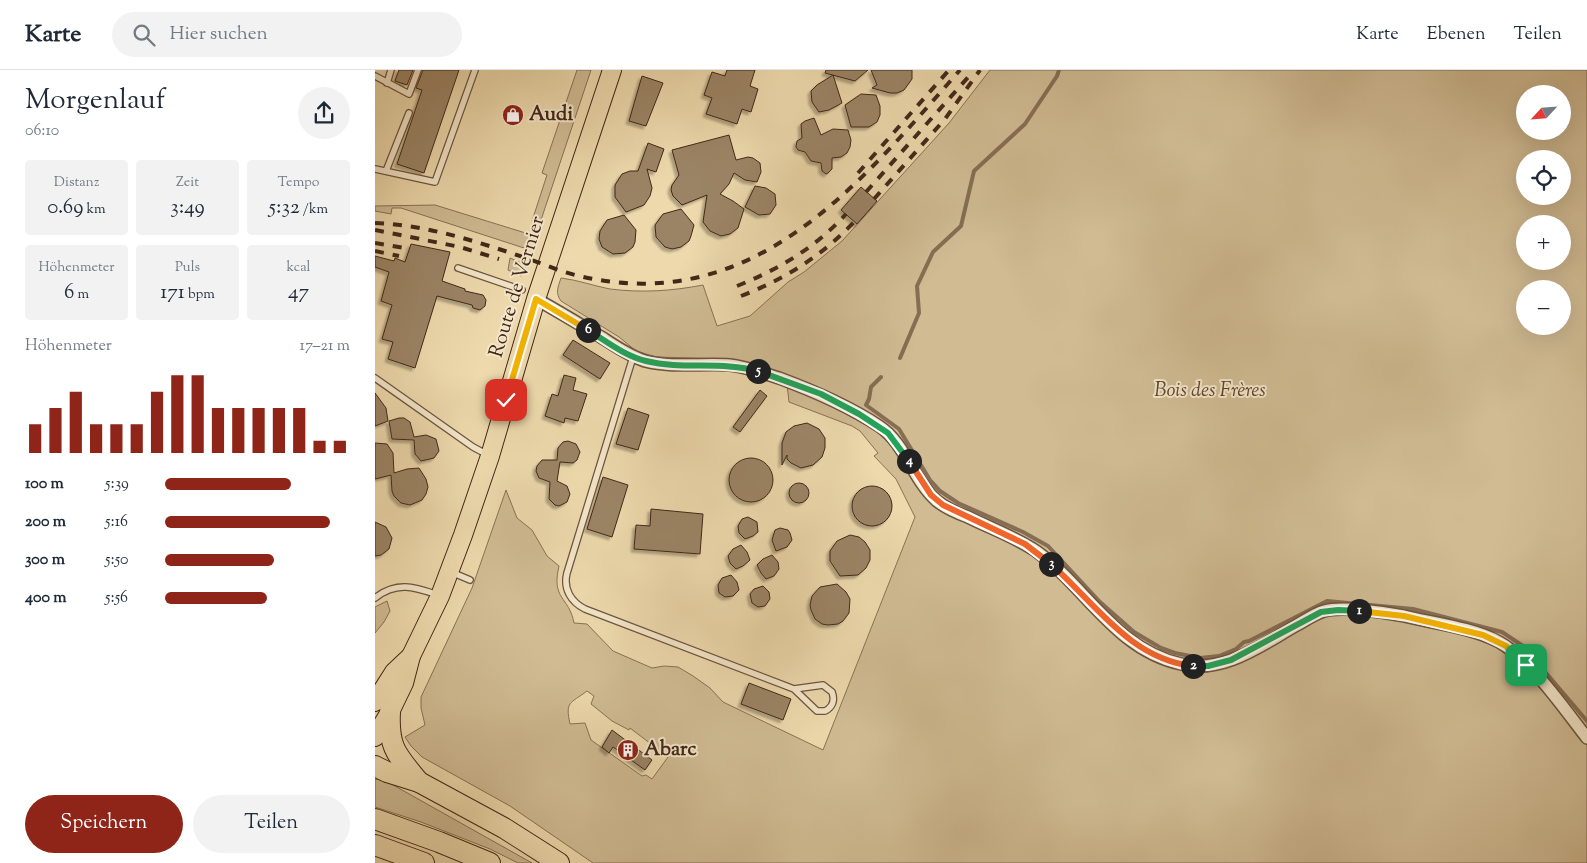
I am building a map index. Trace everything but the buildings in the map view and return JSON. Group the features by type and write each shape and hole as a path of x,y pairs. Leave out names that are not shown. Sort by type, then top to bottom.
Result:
{"highway":[{"path":"380,702 393,748 419,782"},
{"path":"375,766 387,772 419,782 504,828 559,863"},
{"path":"375,819 490,863"},
{"path":"375,845 424,863"}],"main road":[{"name":"Route de Vernier","path":"375,737 380,702 404,683 411,656 440,596 477,497 490,456 529,294 612,70"}],"street":[{"path":"529,294 633,357 669,365 730,365 745,367 838,401 882,427 902,450 926,487 937,500 951,509 1011,537 1035,551 1066,577 1115,629 1150,652 1171,662 1198,667 1220,664 1243,655 1325,611 1338,610 1391,614 1483,635 1506,646 1526,665 1587,738"}],"lane":[{"path":"387,83 391,70"},
{"path":"375,76 409,94 418,70"},
{"path":"375,169 435,182 475,70"},
{"path":"386,171 409,114"},
{"path":"458,268 529,294"},
{"path":"633,357 567,573 566,584 570,597 575,603 585,609 794,689 817,711 825,711 832,705 834,698 832,692 823,685 794,689"},
{"path":"375,378 473,447 490,456"},
{"path":"449,572 470,580"},
{"path":"375,598 388,590 405,586 440,596"}],"green space":[{"path":"577,70 591,70 540,223 532,221 547,175 542,173"},
{"name":"Bois des Frères","path":"990,70 1587,70 1587,863 593,863 510,806 422,757 405,737 425,725 421,708 421,697 472,588 506,490 517,518 532,530 547,556 559,566 557,585 572,614 574,623 587,624 613,651 652,668 664,666 678,667 710,688 723,702 823,750 915,517 896,479 874,456 878,453 860,431 852,426 789,402 786,375 726,359 656,357 636,351 619,337 561,301 558,295 558,287 561,278 610,289 634,291 680,289 703,285 717,326 750,316 788,282 804,272 842,241 949,123","holes":["587,691 594,696 591,704 612,721 629,730 630,728 668,757 652,779 646,775 642,776 591,740 585,723 570,724 568,711 570,704"]},
{"path":"435,205 532,235 527,249 401,208 392,208 391,214 375,211 375,206"},
{"path":"510,258 526,265 521,276 508,270"},
{"path":"387,601 390,611 375,633 375,607"},
{"path":"375,779 386,781 532,863 518,863 490,849 421,822 375,807"}],"waterway":[{"path":"900,358 919,313 917,286 933,252 961,226 974,171 1025,124 1057,76 1059,70"},
{"path":"881,377 871,387 866,405 899,429 930,480 940,491 958,503 1023,532 1048,546 1100,602 1134,632 1161,648 1200,658 1219,656 1327,601 1413,609 1502,632 1523,646 1587,721"}],"railway":[{"path":"858,173 949,70"},
{"path":"375,223 395,224 453,235 575,275 638,284 695,278 747,260 795,233 839,198 881,158 960,70"},
{"path":"874,199 945,119 980,70"},
{"path":"866,192 971,74"},
{"path":"737,286 782,265 796,256 822,237 846,214"},
{"path":"741,296 773,282 816,256 855,221"},
{"path":"375,230 460,247 499,259"},
{"path":"375,243 404,248"},
{"path":"375,251 399,256"}],"place":[{"name":"Audi","path":"513,115"},
{"name":"Abarc","path":"628,750"}],"route":[{"path":"506,400 536,299 633,357 669,365 730,365 745,367 838,401 882,427 902,450 931,495 943,505 1025,544 1066,577 1115,629 1150,652 1171,662 1198,667 1220,664 1243,655 1321,612 1338,610 1404,616 1483,635 1506,646 1526,665"}]}
